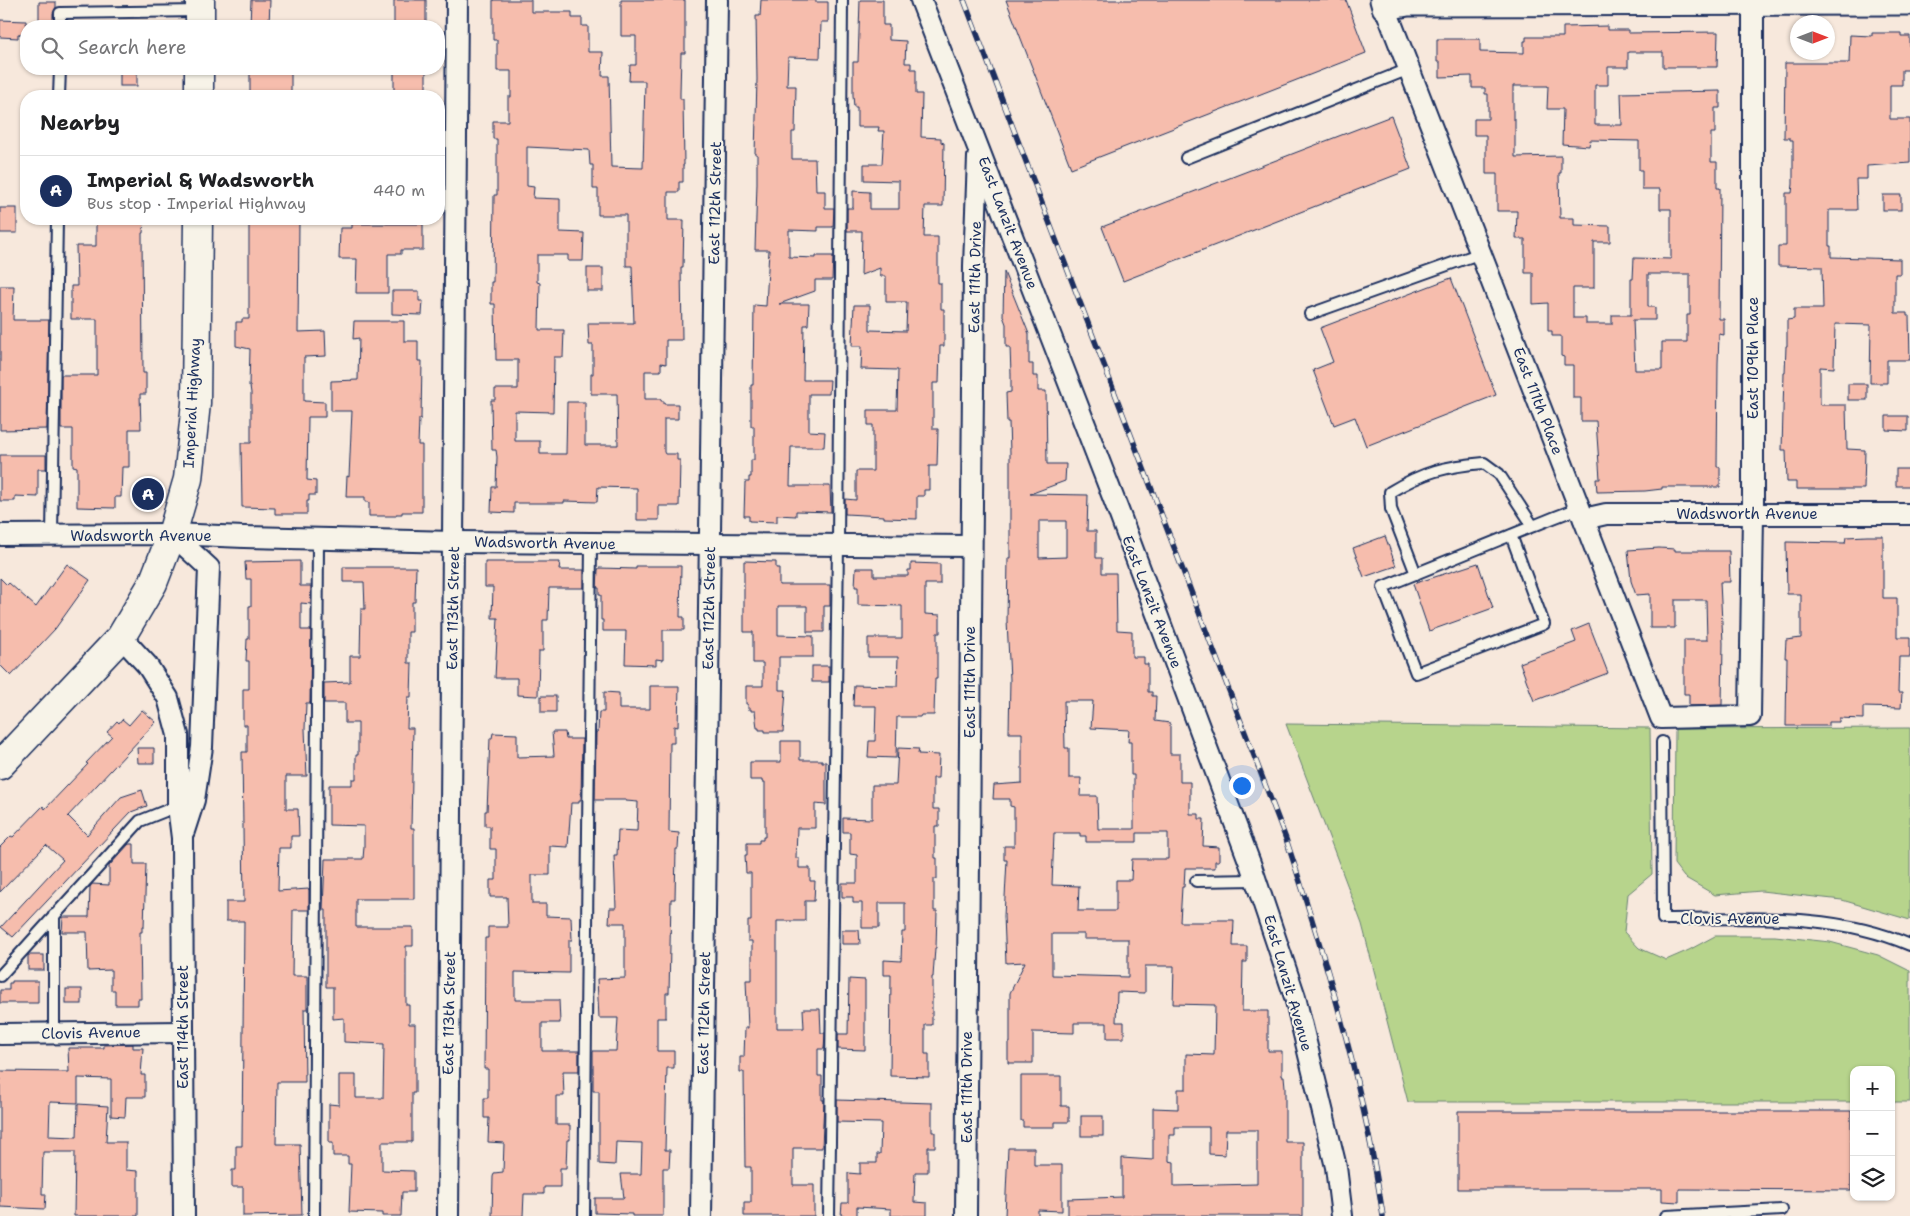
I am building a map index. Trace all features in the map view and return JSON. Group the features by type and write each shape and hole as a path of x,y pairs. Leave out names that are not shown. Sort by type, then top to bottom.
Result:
{"main road":[{"path":"199,75 199,90"},
{"name":"Imperial Highway","path":"0,765 121,637 153,583 172,534 188,479 196,404 198,225"}],"street":[{"name":"East 113th Street","path":"448,1216 457,0"},
{"name":"East 112th Street","path":"701,1216 717,0"},
{"name":"East Lanzit Avenue","path":"921,0 1192,706 1256,880 1295,997 1336,1167 1342,1216"},
{"path":"1384,4 1526,1 1910,2"},
{"name":"East 109th Place","path":"1750,716 1753,514 1753,1"},
{"name":"East 111th Place","path":"1384,4 1661,718 1750,716"},
{"name":"East 111th Drive","path":"966,1216 974,266 979,148"},
{"name":"Wadsworth Avenue","path":"1582,513 1910,514"},
{"name":"Wadsworth Avenue","path":"0,535 172,534 454,542 971,546"},
{"name":"East 114th Street","path":"172,534 209,568 202,747 186,803 182,838 184,1216"},
{"name":"East 114th Street","path":"121,637 147,665 168,698 178,735 186,803"},
{"name":"Clovis Avenue","path":"0,1034 183,1032"}],"lane":[{"path":"829,1216 838,546 842,0"},
{"path":"60,20 60,13 200,12"},
{"path":"1186,158 1409,69"},
{"path":"59,90 60,75"},
{"path":"52,535 57,225"},
{"path":"1310,314 1481,253"},
{"path":"1416,574 1391,509 1390,492 1414,478 1453,466 1484,463 1499,474 1533,526"},
{"path":"1511,535 1544,624 1416,673 1382,588 1416,574 1511,535 1533,526 1582,513"},
{"path":"314,1216 318,539"},
{"path":"584,1216 591,544"},
{"name":"Clovis Avenue","path":"1662,742 1663,919 1800,919 1844,924 1891,936 1910,945"},
{"path":"0,976 140,821 186,803"},
{"path":"1196,881 1256,880"},
{"path":"54,915 54,1033"},
{"path":"1666,1216 1782,1210"}],"green space":[{"path":"1286,724 1650,728 1652,874 1628,894 1624,932 1639,948 1666,960 1715,936 1775,936 1830,942 1878,955 1910,971 1910,1102 1895,1102 1895,1066 1850,1066 1850,1102 1408,1102 1362,924"},
{"path":"1910,728 1910,920 1842,900 1761,891 1715,895 1684,877 1674,864 1675,729"}],"building":[{"path":"251,0 270,0 269,20 250,20"},
{"path":"394,0 426,0 426,20 394,20"},
{"path":"493,0 531,0 531,12 572,12 572,18 582,18 582,26 588,26 588,52 603,52 602,76 609,76 611,167 643,168 645,81 629,81 630,65 636,65 636,36 621,36 621,0 685,0 685,53 681,53 680,93 680,99 683,99 683,182 679,182 679,192 668,192 668,220 684,220 683,267 681,267 682,340 666,340 666,364 661,363 661,371 645,371 645,399 661,399 661,401 664,401 664,404 678,404 678,419 664,419 664,452 665,454 677,454 677,460 680,460 679,506 659,506 659,520 637,520 637,488 598,487 597,502 514,503 514,513 491,512 492,487 496,487 497,457 496,450 492,450 491,400 495,400 495,389 518,389 518,360 496,360 495,304 491,304 494,195 497,195 497,139 493,139 493,121 508,121 508,97 511,97 511,71 497,71 497,40 493,40","holes":["527,147 589,150 590,165 593,165 593,189 598,189 598,215 626,215 626,266 632,266 634,323 588,323 589,345 593,345 591,394 617,394 618,445 585,445 585,402 567,402 566,454 540,454 540,441 515,441 515,411 553,412 554,357 563,357 564,330 539,330 540,283 537,282 537,255 568,255 568,261 583,261 584,233 560,232 560,199 533,198 534,187 527,186"]},
{"path":"761,0 816,0 816,2 828,2 828,22 821,22 820,58 788,57 787,86 796,86 795,132 792,132 792,159 815,159 816,191 825,191 825,208 834,208 833,227 818,227 818,231 789,230 789,257 816,258 816,256 833,256 832,280 815,280 815,291 779,304 809,304 808,325 804,325 803,380 830,380 829,394 809,394 809,431 825,432 824,447 791,447 790,486 830,486 831,512 796,511 796,516 777,515 777,522 749,521 749,516 744,516 745,482 749,482 749,477 751,477 751,460 754,460 754,426 751,426 751,385 753,385 754,305 766,306 769,250 755,250 757,183 757,154 755,154 756,16 760,16"},
{"path":"860,0 883,0 883,25 889,25 889,40 906,41 905,63 911,63 911,69 916,69 916,94 922,94 921,137 941,138 941,142 944,143 943,206 925,206 924,237 938,237 938,283 941,283 941,309 944,309 944,346 940,346 939,383 933,383 933,429 938,429 937,466 929,466 929,490 924,490 924,496 917,496 917,519 845,514 845,499 856,500 856,471 873,471 873,425 868,425 868,410 897,410 898,370 861,369 862,346 852,346 854,305 870,305 870,330 906,331 907,302 886,302 886,276 880,276 880,268 861,275 862,231 847,231 847,208 853,208 853,191 870,192 870,209 899,209 899,181 864,180 864,164 882,164 884,131 878,131 879,127 857,127 857,107 854,107 853,95 853,62 858,62"},
{"path":"1006,0 1346,0 1366,53 1071,168"},
{"path":"39,2 56,2 53,20 39,20"},
{"path":"0,20 20,21 20,34 18,34 18,38 0,37"},
{"path":"1608,26 1608,30 1628,30 1628,33 1718,32 1717,67 1663,67 1663,52 1628,52 1628,67 1608,67 1608,85 1595,85 1595,125 1622,125 1621,93 1720,91 1720,108 1715,108 1715,133 1711,133 1711,162 1717,162 1717,188 1720,188 1719,319 1724,319 1724,335 1719,334 1718,363 1717,467 1720,467 1720,487 1662,487 1662,489 1645,491 1597,492 1596,479 1600,479 1596,421 1581,421 1581,398 1573,398 1573,365 1564,365 1564,357 1561,356 1561,336 1552,336 1552,331 1548,331 1548,303 1533,304 1533,273 1525,273 1525,239 1516,239 1517,211 1497,211 1497,174 1486,174 1486,135 1474,135 1474,119 1488,119 1488,94 1485,94 1485,88 1472,88 1472,76 1440,77 1440,62 1437,62 1437,39 1480,39 1480,52 1524,53 1526,37 1563,37 1563,27","holes":["1513,86 1548,86 1547,109 1563,109 1562,144 1589,146 1590,140 1639,141 1639,170 1642,170 1642,189 1660,189 1660,209 1671,209 1671,259 1634,258 1633,279 1631,279 1631,315 1612,315 1612,324 1586,324 1586,318 1573,318 1573,288 1594,288 1594,242 1610,242 1610,226 1574,225 1574,218 1560,218 1559,173 1561,173 1561,156 1515,157","1648,274 1690,274 1690,315 1687,315 1687,342 1662,342 1662,370 1635,370 1633,320 1655,320 1655,307 1648,307"]},
{"path":"1872,33 1901,33 1901,36 1910,36 1910,70 1902,70 1902,85 1890,85 1890,119 1910,119 1910,163 1867,166 1867,179 1856,179 1857,210 1829,210 1829,246 1831,246 1831,257 1900,259 1900,274 1895,274 1895,313 1907,313 1907,316 1909,316 1910,360 1887,360 1887,383 1870,383 1871,325 1835,324 1834,368 1820,367 1820,405 1846,405 1847,449 1865,450 1864,489 1796,489 1796,482 1787,482 1786,450 1782,450 1787,320 1794,319 1794,309 1823,309 1822,267 1778,266 1778,246 1786,246 1786,193 1792,193 1793,184 1793,140 1784,138 1785,63 1849,63 1850,35 1872,36"},
{"path":"120,75 137,75 137,86 120,86"},
{"path":"250,75 291,75 291,90 250,90"},
{"path":"394,75 426,75 426,90 394,90"},
{"path":"1391,116 1411,169 1123,281 1102,227"},
{"path":"1883,195 1901,195 1901,210 1883,210"},
{"path":"0,208 17,208 17,233 0,233"},
{"path":"96,225 144,225 142,233 143,373 146,373 146,394 140,394 141,429 129,429 129,467 122,467 121,497 115,497 115,508 77,507 77,467 73,466 73,429 61,429 61,375 97,375 97,319 71,319 71,286 77,286 76,246 96,246"},
{"path":"249,225 299,225 298,332 325,331 326,356 304,357 304,401 325,402 325,417 308,417 307,480 316,481 316,495 309,495 307,514 275,514 275,508 242,507 241,443 251,443 250,349 236,346 236,322 242,322 242,319 249,319"},
{"path":"352,225 423,225 423,250 401,250 401,254 388,254 388,293 356,293 357,259 339,259 340,228 352,228"},
{"path":"587,268 603,268 603,291 587,291"},
{"path":"1004,272 1029,334 1029,364 1033,364 1033,376 1038,376 1038,391 1046,391 1047,464 1066,464 1065,481 1030,494 1088,495 1087,531 1096,531 1096,558 1102,558 1102,573 1116,573 1117,630 1132,631 1132,657 1144,657 1144,664 1148,664 1148,692 1152,692 1152,696 1156,696 1155,721 1170,723 1170,754 1180,754 1180,782 1190,782 1190,814 1199,814 1199,819 1204,819 1203,846 1219,847 1219,861 1215,861 1215,868 1185,868 1180,922 1234,920 1233,946 1247,946 1247,962 1243,962 1242,1011 1268,1011 1268,1051 1282,1051 1282,1076 1284,1076 1285,1087 1285,1142 1303,1142 1303,1216 1068,1216 1068,1199 1122,1197 1122,1158 1153,1160 1153,1108 1178,1109 1178,1089 1186,1089 1186,1054 1214,1055 1215,1005 1173,1004 1174,966 1145,966 1145,993 1117,992 1116,1022 1124,1022 1124,1038 1107,1038 1107,1023 1074,1023 1074,1033 1033,1032 1033,1063 1008,1063 1010,993 1025,962 1006,963 1004,916 1007,860 1004,860 1004,846 1014,846 1014,807 1010,806 1010,799 993,799 994,785 1022,783 1022,733 1009,733 1010,679 1007,621 1008,558 1010,558 1010,453 1006,393 1011,392 1011,374 1010,347 1006,347 1006,324 1003,316","holes":["1039,521 1066,521 1066,557 1039,558","1064,701 1093,701 1091,728 1129,730 1128,742 1131,742 1131,775 1134,775 1134,829 1098,829 1097,796 1080,796 1081,778 1069,778 1069,748 1065,748","1054,833 1080,833 1080,836 1086,836 1086,842 1137,842 1137,833 1168,833 1168,859 1132,859 1131,880 1116,880 1116,911 1078,911 1079,886 1052,885","1052,934 1084,934 1084,939 1128,939 1128,977 1052,975","1175,1127 1209,1127 1209,1154 1225,1155 1226,1130 1257,1130 1257,1184 1174,1186 1174,1162 1169,1161 1169,1135 1175,1135"]},
{"path":"1451,278 1496,395 1366,446 1355,417 1334,425 1313,370 1333,362 1320,328"},
{"path":"0,286 14,286 13,320 49,320 47,429 0,430"},
{"path":"392,291 419,291 419,301 423,301 422,315 392,314"},
{"path":"354,321 404,321 404,341 418,341 418,361 422,361 421,419 419,419 418,445 422,445 422,512 402,512 402,514 396,514 396,516 369,516 369,502 365,502 365,497 346,497 347,476 349,477 352,411 331,411 331,381 358,380 359,338 353,339"},
{"path":"1848,384 1867,384 1867,400 1848,400"},
{"path":"1886,416 1908,416 1908,431 1886,430"},
{"path":"0,455 46,455 46,469 38,469 38,497 15,496 15,501 0,501"},
{"path":"1896,469 1910,469 1910,486 1896,486"},
{"path":"1385,536 1396,566 1364,577 1353,548"},
{"path":"1883,536 1883,598 1897,598 1897,637 1910,637 1910,657 1899,657 1898,693 1902,693 1901,708 1863,707 1863,719 1839,718 1839,722 1828,722 1828,726 1786,726 1786,640 1801,638 1801,594 1787,594 1786,542 1845,543 1846,537"},
{"path":"1675,549 1675,551 1729,551 1730,582 1720,582 1723,643 1722,705 1689,706 1689,694 1684,694 1684,640 1707,640 1706,600 1675,600 1675,628 1650,628 1650,594 1636,595 1631,581 1628,550"},
{"path":"300,561 300,586 311,586 311,604 301,603 301,630 311,630 310,703 306,703 305,729 307,776 286,776 286,809 298,809 299,836 291,836 291,848 279,848 278,891 309,889 309,910 293,910 292,976 307,976 307,1009 304,1009 305,1082 277,1082 276,1144 300,1144 302,1215 243,1216 243,1187 232,1187 232,1170 236,1170 236,1146 242,1146 244,921 226,921 226,902 244,902 242,752 247,752 247,725 243,725 243,689 249,689 249,661 246,661 247,639 249,639 249,606 251,606 251,579 246,579 245,562"},
{"path":"744,561 776,562 776,568 779,568 779,585 830,585 830,606 824,606 824,632 807,632 807,606 778,606 778,635 813,636 813,657 779,657 779,690 786,690 783,732 759,730 757,728 755,711 748,709 748,704 746,704 746,686 763,686 763,663 753,663 753,632 744,632"},
{"path":"485,562 560,562 559,570 584,570 584,588 549,588 548,620 543,620 543,651 539,651 538,696 517,695 517,678 495,678 498,618 492,618 493,587 485,587"},
{"path":"911,563 940,564 940,584 925,584 925,614 940,615 940,633 937,633 937,679 935,679 934,715 897,717 896,758 868,757 869,741 875,741 876,706 853,706 854,685 897,686 898,657 868,657 868,638 902,638 902,606 858,605 858,587 855,587 856,568 874,568 874,576 908,576 908,570 911,570"},
{"path":"1478,563 1493,608 1429,631 1413,584"},
{"path":"67,564 90,580 55,629 11,676 0,665 0,578 7,585 9,583 36,607"},
{"path":"636,566 681,566 680,617 684,617 684,630 663,630 663,660 656,659 656,665 625,664 626,631 603,631 601,595 599,595 599,588 597,588 599,568 636,569"},
{"path":"343,567 416,567 415,602 412,602 412,632 408,632 408,663 412,663 411,697 408,697 407,728 413,728 411,828 414,828 414,899 356,899 356,927 413,927 413,946 406,946 406,1005 409,1005 409,1024 415,1024 415,1093 412,1093 412,1142 382,1142 382,1170 414,1171 414,1192 402,1192 401,1216 382,1216 382,1213 349,1212 351,1164 348,1164 348,1156 333,1156 333,1143 329,1143 329,1104 339,1105 339,1075 356,1075 356,1098 383,1098 384,1044 344,1042 344,1018 333,1019 333,987 326,987 326,910 323,910 325,859 363,859 364,846 364,826 329,825 329,785 352,785 352,779 356,779 356,755 358,755 358,723 345,723 345,703 324,703 324,683 350,682 350,656 360,656 361,609 365,609 364,582 343,582"},
{"path":"1589,624 1608,673 1534,701 1520,663 1576,642 1572,631"},
{"path":"812,666 829,666 829,682 812,682"},
{"path":"650,686 679,686 678,727 674,726 674,743 670,743 669,832 679,833 678,849 676,849 675,899 671,899 669,993 666,993 666,1018 657,1018 657,1051 674,1051 674,1068 667,1068 665,1150 670,1150 669,1168 663,1168 663,1216 632,1216 632,1214 595,1213 595,1198 624,1198 621,1174 641,1174 642,1143 616,1142 615,1165 599,1164 599,1091 593,1091 593,1051 616,1051 618,1018 599,1018 597,979 625,978 625,923 609,923 610,908 616,908 614,855 617,855 618,830 637,831 638,802 595,800 596,732 598,732 599,712 604,712 604,692 619,693 619,709 650,709"},
{"path":"541,696 556,696 556,712 541,712"},
{"path":"142,710 156,722 68,816 87,835 121,797 142,790 147,806 131,812 13,937 1,927 63,860 46,845 0,892 0,847 11,836 13,837 43,806 45,809 88,764 86,763 112,736 107,732 117,721 119,723 122,719 129,725"},
{"path":"552,732 565,732 566,739 582,739 581,800 579,800 579,803 571,803 568,847 550,846 550,875 532,875 532,904 546,904 546,916 571,917 572,940 569,940 569,973 515,972 515,1000 559,1000 560,1023 542,1023 542,1051 579,1051 579,1071 563,1071 564,1096 556,1096 556,1125 570,1125 570,1140 567,1140 566,1168 560,1168 560,1187 544,1187 544,1194 524,1194 523,1216 492,1216 493,1177 494,1173 503,1172 504,1143 488,1142 489,1118 484,1118 484,1098 488,1098 488,1069 484,1069 485,938 488,938 488,927 508,927 507,897 490,897 490,880 496,880 496,849 490,849 490,826 485,826 490,738 492,738 493,733 517,734 517,757 554,756"},
{"path":"781,741 800,741 800,760 822,760 822,762 826,762 826,805 815,804 815,828 797,828 796,858 799,858 799,868 810,868 810,881 815,881 814,901 805,901 805,921 777,921 777,1028 804,1028 803,1009 820,1009 821,1033 825,1033 824,1049 818,1049 818,1076 822,1076 822,1100 824,1100 822,1148 793,1148 793,1185 814,1185 814,1216 744,1216 744,1202 751,1202 751,1167 745,1167 744,1072 740,1072 740,1057 744,1057 745,1028 748,1028 746,980 752,980 752,941 748,941 748,921 751,921 751,873 746,873 745,855 747,855 747,843 759,843 759,840 763,840 763,837 765,837 765,782 762,782 762,780 750,780 750,762 781,762"},
{"path":"137,748 154,748 154,763 138,763"},
{"path":"898,748 919,749 918,754 939,755 938,778 933,778 933,809 939,809 939,826 935,826 935,858 937,858 937,879 934,879 934,911 937,911 936,948 932,977 932,1025 925,1025 925,1054 929,1054 929,1077 890,1076 891,975 884,975 884,960 901,961 902,932 905,932 905,903 879,903 879,928 862,928 862,903 853,903 853,897 842,897 842,883 857,883 857,855 850,854 850,832 843,832 843,818 872,819 872,785 896,785"},
{"path":"129,844 134,844 134,864 146,864 144,927 142,927 142,932 140,932 141,999 138,999 138,1005 115,1005 115,990 111,990 111,970 88,971 87,932 62,932 63,917 89,917 90,887 92,884 109,885 109,866"},
{"path":"842,930 859,930 860,944 842,944"},
{"path":"28,955 44,955 44,970 28,970"},
{"path":"849,979 865,980 865,1050 838,1049 838,1034 848,1034"},
{"path":"12,981 38,981 38,1003 0,1003 0,990 9,990 9,983 12,983"},
{"path":"66,989 82,989 82,1004 66,1004"},
{"path":"133,1044 133,1048 143,1048 141,1075 145,1075 145,1097 126,1097 125,1117 111,1116 111,1079 78,1078 78,1103 50,1102 49,1136 77,1137 78,1104 108,1106 106,1142 126,1142 126,1170 138,1171 138,1216 74,1216 75,1152 43,1152 42,1194 46,1194 45,1209 0,1207 0,1071 69,1072 68,1048 104,1048 104,1045"},
{"path":"1021,1076 1061,1076 1061,1106 1069,1106 1069,1122 1055,1122 1055,1127 1023,1127 1023,1121 1021,1121"},
{"path":"837,1100 932,1103 932,1132 935,1132 935,1147 928,1147 928,1172 915,1172 914,1202 927,1203 927,1216 891,1216 891,1209 857,1207 857,1216 841,1216 842,1203 848,1203 848,1173 860,1174 860,1163 877,1163 877,1154 880,1154 881,1123 837,1122"},
{"path":"1458,1111 1850,1111 1850,1190 1679,1189 1679,1202 1662,1201 1662,1189 1458,1189"},
{"path":"1081,1116 1103,1116 1103,1136 1081,1136"},
{"path":"1008,1148 1034,1148 1034,1165 1062,1165 1062,1211 1038,1210 1038,1216 1005,1216"}],"railway":[{"path":"964,0 1286,839 1343,1025 1366,1120 1383,1216"}],"place":[{"name":"Imperial & Wadsworth","path":"148,494"}]}
